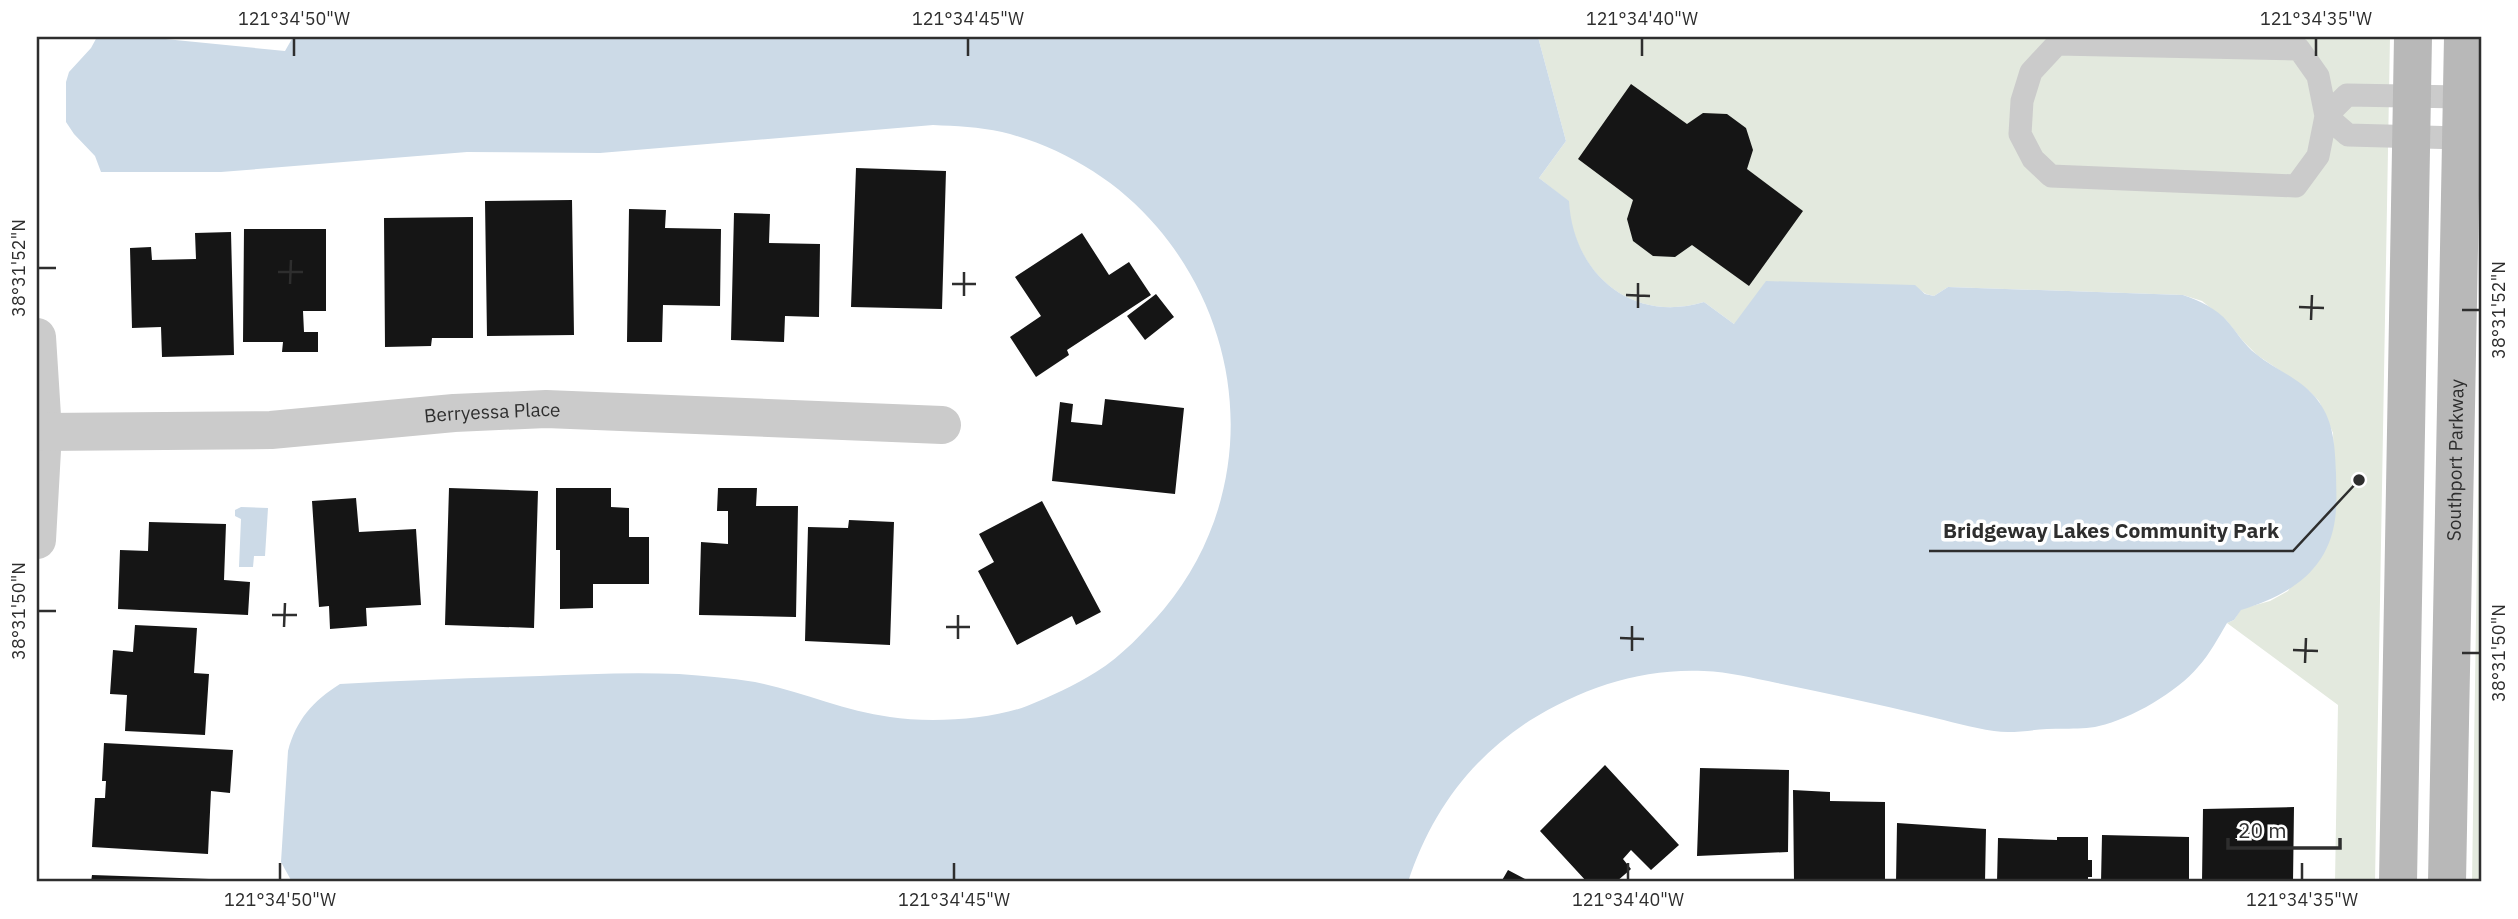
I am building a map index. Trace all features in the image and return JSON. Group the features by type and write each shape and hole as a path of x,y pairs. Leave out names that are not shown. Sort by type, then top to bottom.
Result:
{"street":[{"path":"2398,882 2413,37"},
{"name":"Southport Parkway","path":"2447,882 2463,37"},
{"path":"37,337 43,432 37,540"},
{"name":"Berryessa Place","path":"43,432 271,430 454,413 546,409 942,425"}],"lane":[{"path":"2461,138 2348,135 2326,116 2318,76 2299,49 2057,44 2031,72 2022,101 2020,134 2033,159 2051,176 2296,186 2318,156 2326,116 2347,96 2462,97"}],"shaded area":[{"path":"1538,37 2390,37 2375,882 2335,882 2338,705 2227,623 2234,620 2241,609 2270,601 2288,591 2336,510 2333,433 2319,401 2307,389 2257,355 2227,321 2202,301 2183,295 1948,287 1934,296 1920,290 1734,324 1704,302 1677,307 1653,306 1630,299 1610,287 1594,270 1581,250 1572,227 1568,201 1539,178 1566,141"},
{"path":"2481,294 2481,882 2472,882"}],"water":[{"path":"97,37 145,37 285,51 293,37 1538,37 1566,141 1539,178 1569,201 1573,227 1594,270 1611,287 1630,299 1653,306 1677,307 1704,302 1734,324 1766,281 1915,285 1925,294 1934,296 1948,287 2183,295 2202,302 2218,313 2244,343 2305,387 2319,402 2328,418 2334,445 2336,510 2333,531 2318,563 2306,576 2277,596 2241,610 2234,620 2227,623 2202,662 2178,686 2139,711 2099,726 1994,731 1814,691 1713,672 1658,673 1613,682 1591,690 1529,721 1507,736 1470,771 1440,812 1417,857 1408,882 292,882 281,862 288,751 291,740 307,712 340,684 592,674 679,674 755,682 873,714 941,720 1012,711 1079,682 1115,659 1141,635 1164,609 1194,565 1215,518 1227,468 1231,417 1225,367 1211,317 1188,270 1157,227 1106,180 1067,156 1024,138 985,129 933,125 600,153 467,152 221,172 101,172 95,156 66,122 66,82 69,72 91,48"},
{"path":"241,507 268,508 265,556 254,556 253,567 239,567 241,519 235,516 235,510"}],"building":[{"path":"1631,84 1687,124 1703,113 1727,114 1746,128 1753,150 1747,169 1803,211 1749,286 1692,245 1675,257 1653,256 1633,241 1627,219 1633,200 1578,159"},
{"path":"856,168 946,171 942,309 851,307"},
{"path":"572,200 574,335 487,336 485,201"},
{"path":"629,209 666,210 665,228 721,229 720,306 663,305 662,342 627,342"},
{"path":"734,213 770,214 769,243 820,244 819,317 785,316 784,342 731,340"},
{"path":"473,217 473,338 432,338 431,346 385,347 384,218"},
{"path":"244,229 326,229 326,311 303,311 304,332 318,332 318,352 282,352 283,342 243,342"},
{"path":"231,232 234,355 162,357 161,327 132,328 130,248 151,247 152,260 196,259 195,233"},
{"path":"1082,233 1109,275 1129,262 1151,295 1067,350 1069,355 1036,377 1010,337 1041,316 1015,277"},
{"path":"1156,294 1174,317 1145,340 1127,316"},
{"path":"1105,399 1184,408 1175,494 1052,481 1060,402 1073,404 1071,422 1102,425"},
{"path":"449,488 538,491 534,628 445,625"},
{"path":"556,488 611,488 611,507 629,508 629,537 649,537 649,584 593,584 593,608 560,609"},
{"path":"718,488 757,488 756,506 798,506 796,617 699,615 701,542 728,544 728,511 717,511"},
{"path":"356,498 359,532 416,529 421,605 366,608 367,626 330,629 329,606 319,607 312,501"},
{"path":"1042,501 1101,612 1076,625 1072,616 1017,645 978,571 994,562 979,534"},
{"path":"849,520 894,522 890,645 805,641 808,527 848,528"},
{"path":"149,522 226,524 224,580 250,582 248,615 118,609 120,550 148,551"},
{"path":"135,625 197,628 194,673 209,674 205,735 125,731 127,695 110,694 113,650 133,652"},
{"path":"104,743 233,750 230,793 211,791 208,854 92,847 95,798 105,798 106,781 102,781"},
{"path":"1605,765 1679,845 1651,870 1631,850 1623,859 1631,869 1616,882 1587,882 1540,831"},
{"path":"1700,768 1789,770 1788,852 1697,856"},
{"path":"1793,790 1830,792 1830,801 1885,802 1885,882 1794,882"},
{"path":"2294,807 2293,882 2202,882 2203,809"},
{"path":"1897,823 1986,829 1985,882 1896,882"},
{"path":"2102,835 2189,837 2189,882 2101,882"},
{"path":"2057,837 2088,837 2088,860 2092,860 2092,877 2088,877 2088,882 1997,882 1998,838 2057,840"},
{"path":"1508,870 1531,882 1501,882"},
{"path":"92,875 209,879 209,882 91,882"}],"place":[{"name":"Bridgeway Lakes Community Park","path":"2359,480"}]}
